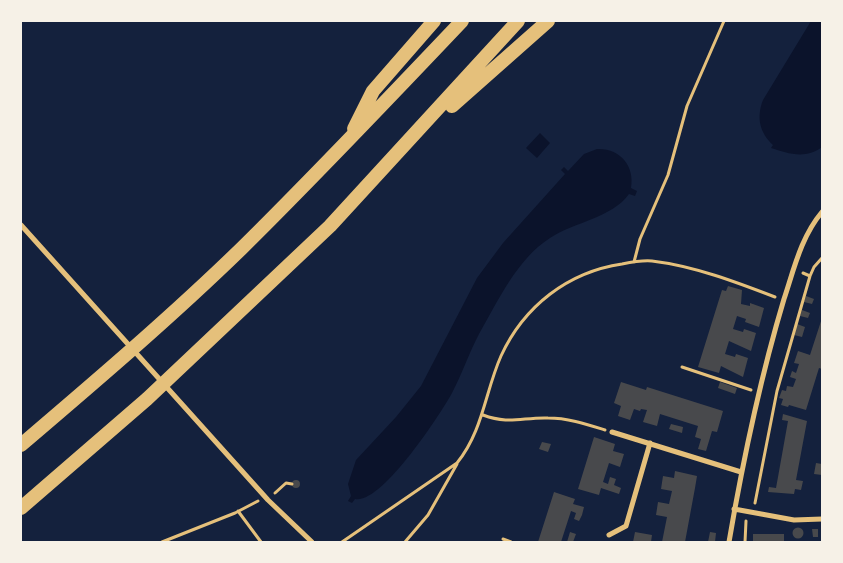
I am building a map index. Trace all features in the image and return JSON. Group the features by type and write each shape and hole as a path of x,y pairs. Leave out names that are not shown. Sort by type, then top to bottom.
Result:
{"highway":[{"path":"347,143 374,92 434,21"},
{"path":"21,445 151,332 240,250 347,143 462,21"},
{"path":"21,508 147,399 330,226 518,21"},
{"path":"400,151 548,21"}],"street":[{"path":"729,542 741,472 758,393 784,300 805,238 822,212"},
{"path":"21,225 266,498 312,542"},
{"path":"612,432 741,472"},
{"path":"609,535 626,526 650,443"},
{"path":"734,509 794,520 822,519"}],"path":[{"path":"634,262 640,239 668,175 690,99 724,21"},
{"path":"753,512 777,391 810,276 814,267 822,258"},
{"path":"405,542 428,515 469,446 483,415 501,355 518,325 533,308 566,282 595,270 634,262 650,261 672,264 725,279 784,300"},
{"path":"793,270 810,276"},
{"path":"682,367 758,393"},
{"path":"483,415 506,421 547,418 570,420 612,432"},
{"path":"342,542 457,464"},
{"path":"162,542 266,498 286,483 292,484"},
{"path":"238,511 261,542"},
{"path":"745,542 747,511"},
{"path":"503,539 511,542"}],"water":[{"path":"811,21 822,21 822,147 816,151 803,154 783,152 771,148 773,145 762,130 760,125 761,107 763,100"},
{"path":"540,133 550,143 537,158 526,148"},
{"path":"597,149 613,152 624,160 631,172 631,188 637,191 635,196 629,194 613,209 560,232 538,247 528,257 501,295 475,341 452,393 423,438 394,474 379,488 366,497 355,499 352,503 348,501 351,496 348,484 356,460 396,417 421,386 477,278 503,243 565,174 561,170 564,167 568,171 584,154"}],"building":[{"path":"728,286 742,290 741,304 750,306 750,303 764,308 759,327 745,322 746,319 737,316 733,329 743,332 744,329 756,333 751,351 729,341 725,354 735,357 736,354 748,358 743,377 721,366 719,373 698,367 722,290 726,291"},
{"path":"806,296 814,299 812,304 804,302"},
{"path":"802,310 810,313 808,318 800,316"},
{"path":"822,318 822,369 819,368 806,410 789,405 788,407 781,405 783,399 779,398 782,390 786,391 787,386 793,387 796,379 790,377 792,371 796,373 799,364 794,363 798,351 810,355"},
{"path":"797,324 805,327 802,337 794,335"},
{"path":"621,382 646,390 647,387 723,411 717,432 712,431 706,451 698,449 701,439 695,437 698,426 660,414 657,426 643,422 647,410 641,409 640,411 634,409 630,420 618,416 621,406 614,403"},
{"path":"720,382 737,388 735,394 718,388"},
{"path":"783,414 807,421 796,480 803,481 801,490 795,489 794,494 768,492 769,487 776,488 788,421 782,420"},
{"path":"671,424 683,427 682,433 669,429"},
{"path":"594,437 615,444 613,451 624,454 620,467 609,463 603,482 608,484 610,477 616,479 614,485 621,488 619,494 601,488 599,495 578,489"},
{"path":"542,442 551,444 548,452 539,449"},
{"path":"816,463 822,464 822,475 814,474"},
{"path":"675,471 697,476 695,488 685,542 662,542 667,517 656,515 658,502 669,504 672,491 661,489 663,476 674,478"},
{"path":"296,480 300,484 296,488 292,484"},
{"path":"554,492 575,499 573,504 584,507 582,515 579,521 574,519 576,513 571,511 561,542 538,542"},
{"path":"796,528 800,528 803,533 802,537 796,538 793,535 793,531"},
{"path":"812,529 818,529 818,537 813,537"},
{"path":"570,532 576,534 573,542 567,542"},
{"path":"635,532 652,535 651,542 633,542"},
{"path":"710,532 716,533 715,542 708,542"},
{"path":"753,534 784,534 784,542 753,542"}]}
